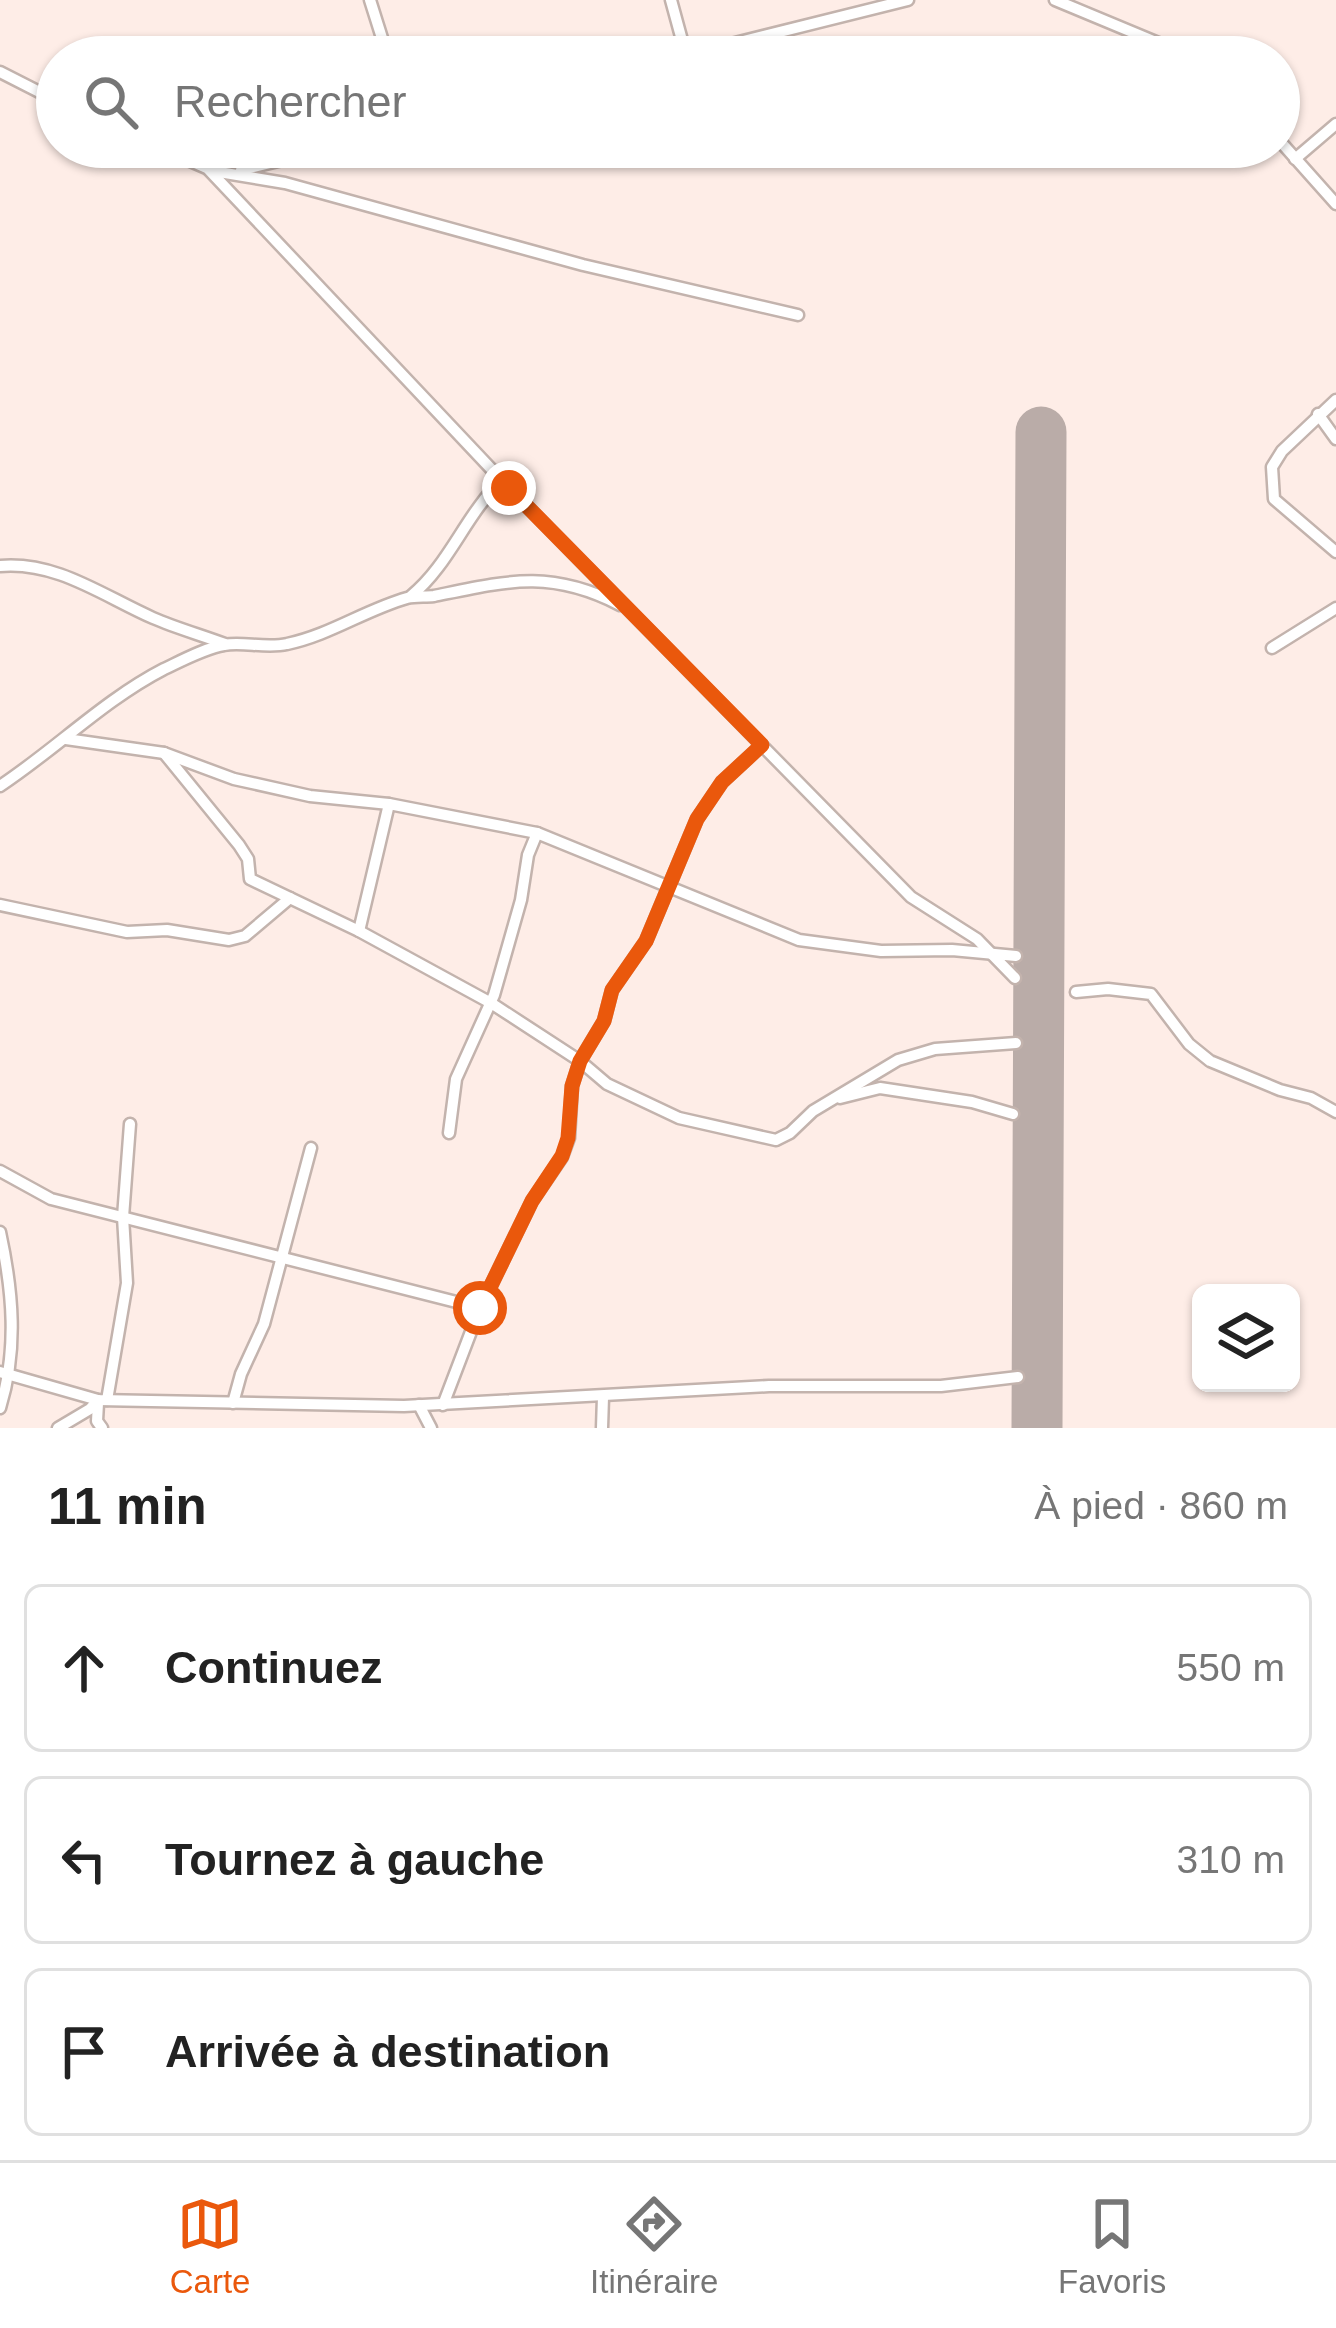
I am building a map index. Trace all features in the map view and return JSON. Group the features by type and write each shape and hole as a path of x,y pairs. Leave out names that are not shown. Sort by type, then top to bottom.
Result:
{"street":[{"path":"370,0 381,36"},
{"path":"670,0 678,36"},
{"path":"763,36 908,0"},
{"path":"1055,0 1142,36"},
{"path":"0,73 36,91"},
{"path":"1300,155 1336,124"},
{"path":"1300,164 1336,204"},
{"path":"205,168 285,183 584,265 798,315"},
{"path":"209,170 258,168"},
{"path":"209,170 502,480 911,896 958,926 1016,979"},
{"path":"1336,400 1272,467 1274,499 1336,552"},
{"path":"1318,414 1336,439"},
{"path":"0,566 62,574 154,619 225,644 250,648 289,644 337,630 411,596 437,575 461,531 502,480"},
{"path":"411,596 535,580 583,586 628,609"},
{"path":"1272,648 1336,611"},
{"path":"0,786 110,701 165,669 225,644"},
{"path":"66,739 164,753 235,779 310,796 389,804 537,833 799,940 881,952 952,950 1016,956"},
{"path":"443,1405 480,1308 532,1201 562,1156 572,1086 580,1061 604,1021 612,990 646,941 697,819 722,782 762,745"},
{"path":"164,753 239,845 248,859 250,879 490,1004 580,1061 607,1084 679,1118 776,1140 831,1100 914,1054 935,1048 1016,1043"},
{"path":"359,932 389,804"},
{"path":"449,1133 456,1079 490,1004 537,833"},
{"path":"0,905 127,932 167,929 229,940 244,936 290,898"},
{"path":"1076,992 1108,989 1150,994 1189,1044 1210,1061 1336,1112"},
{"path":"831,1100 880,1088 972,1102 1012,1114"},
{"path":"102,1428 97,1420 128,1283 123,1217 130,1124"},
{"path":"232,1402 264,1324 311,1148"},
{"path":"0,1171 51,1199 480,1308"},
{"path":"0,1232 12,1288 0,1408"},
{"path":"5,1374 102,1400 418,1405 769,1386 941,1386 1018,1377"},
{"path":"602,1428 603,1397"},
{"path":"58,1428 102,1400"},
{"path":"418,1405 431,1428"}],"runway":[{"path":"1037,1428 1041,432"}],"route":[{"path":"480,1308 532,1201 562,1156 580,1061 604,1021 612,990 646,941 697,819 722,782 762,745 509,488"}]}
